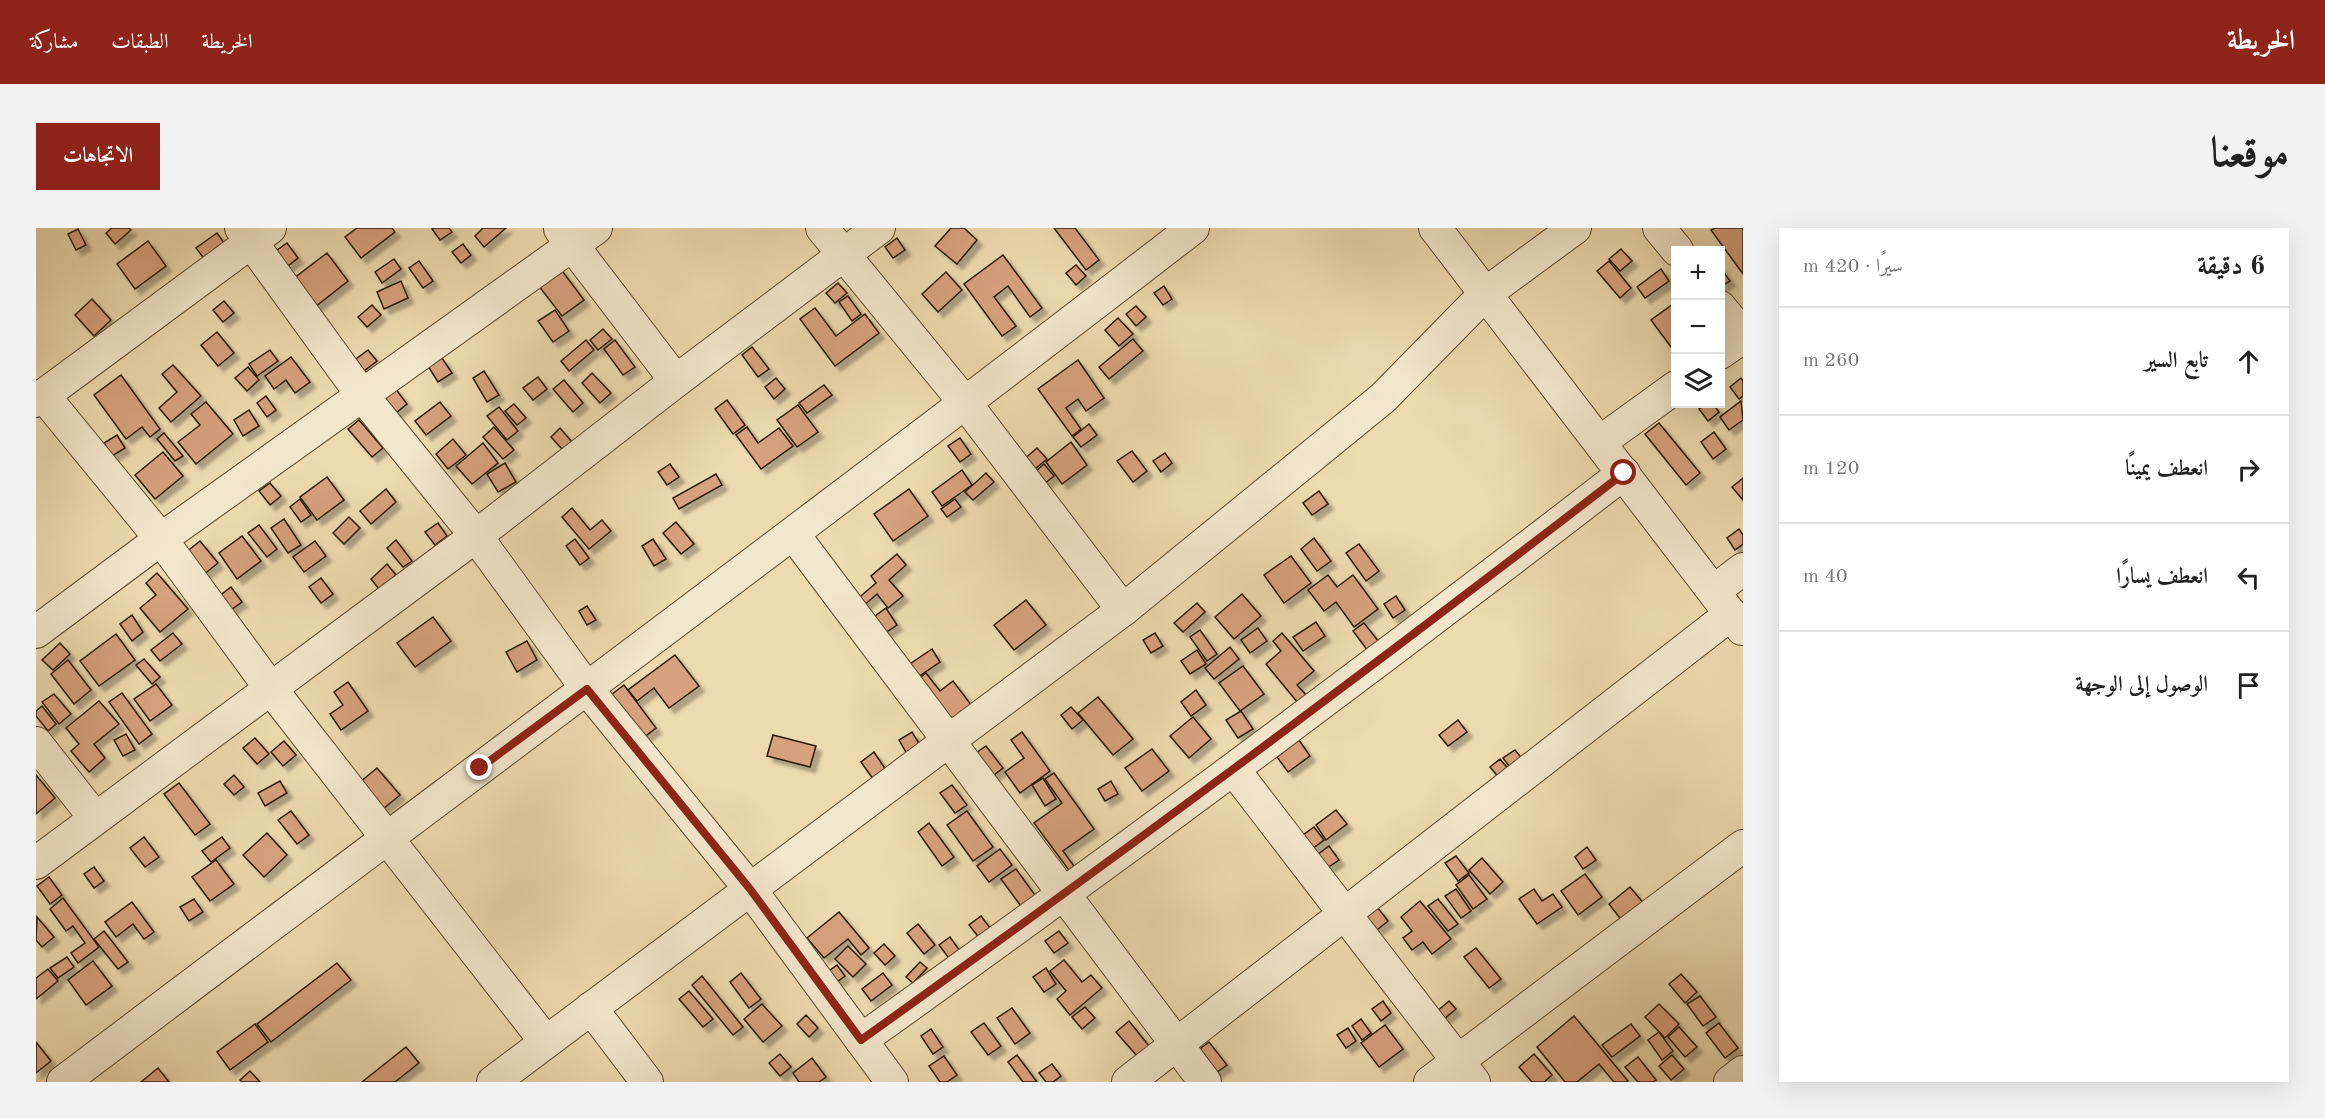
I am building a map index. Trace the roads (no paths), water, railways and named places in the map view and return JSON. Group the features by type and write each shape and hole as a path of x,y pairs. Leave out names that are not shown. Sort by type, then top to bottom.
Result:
{"street":[{"path":"822,228 966,404 1123,609"},
{"path":"36,863 476,536 879,228"},
{"path":"63,1082 385,838 794,535 1193,228"},
{"path":"1436,228 1729,611"},
{"path":"493,1082 1123,609 1383,398 1485,294 1575,228"},
{"path":"1659,228 1674,246"},
{"path":"546,1042 385,838 271,689 161,539 40,398 254,232 362,395 476,536 587,689 750,889 892,1082"},
{"path":"36,632 362,395 576,234 676,381"},
{"path":"1725,313 1743,336 1725,349"},
{"path":"1600,442 1671,391"},
{"path":"861,1040 1065,895 1234,770 1624,473"},
{"path":"794,535 1204,1082"},
{"path":"1128,1082 1345,915 1729,611 1743,569"},
{"path":"36,743 95,818"},
{"path":"1234,770 1466,1072"},
{"path":"1430,1082 1466,1072 1743,846"},
{"path":"591,1008 647,1082"},
{"path":"1730,1082 1743,1072"}]}
